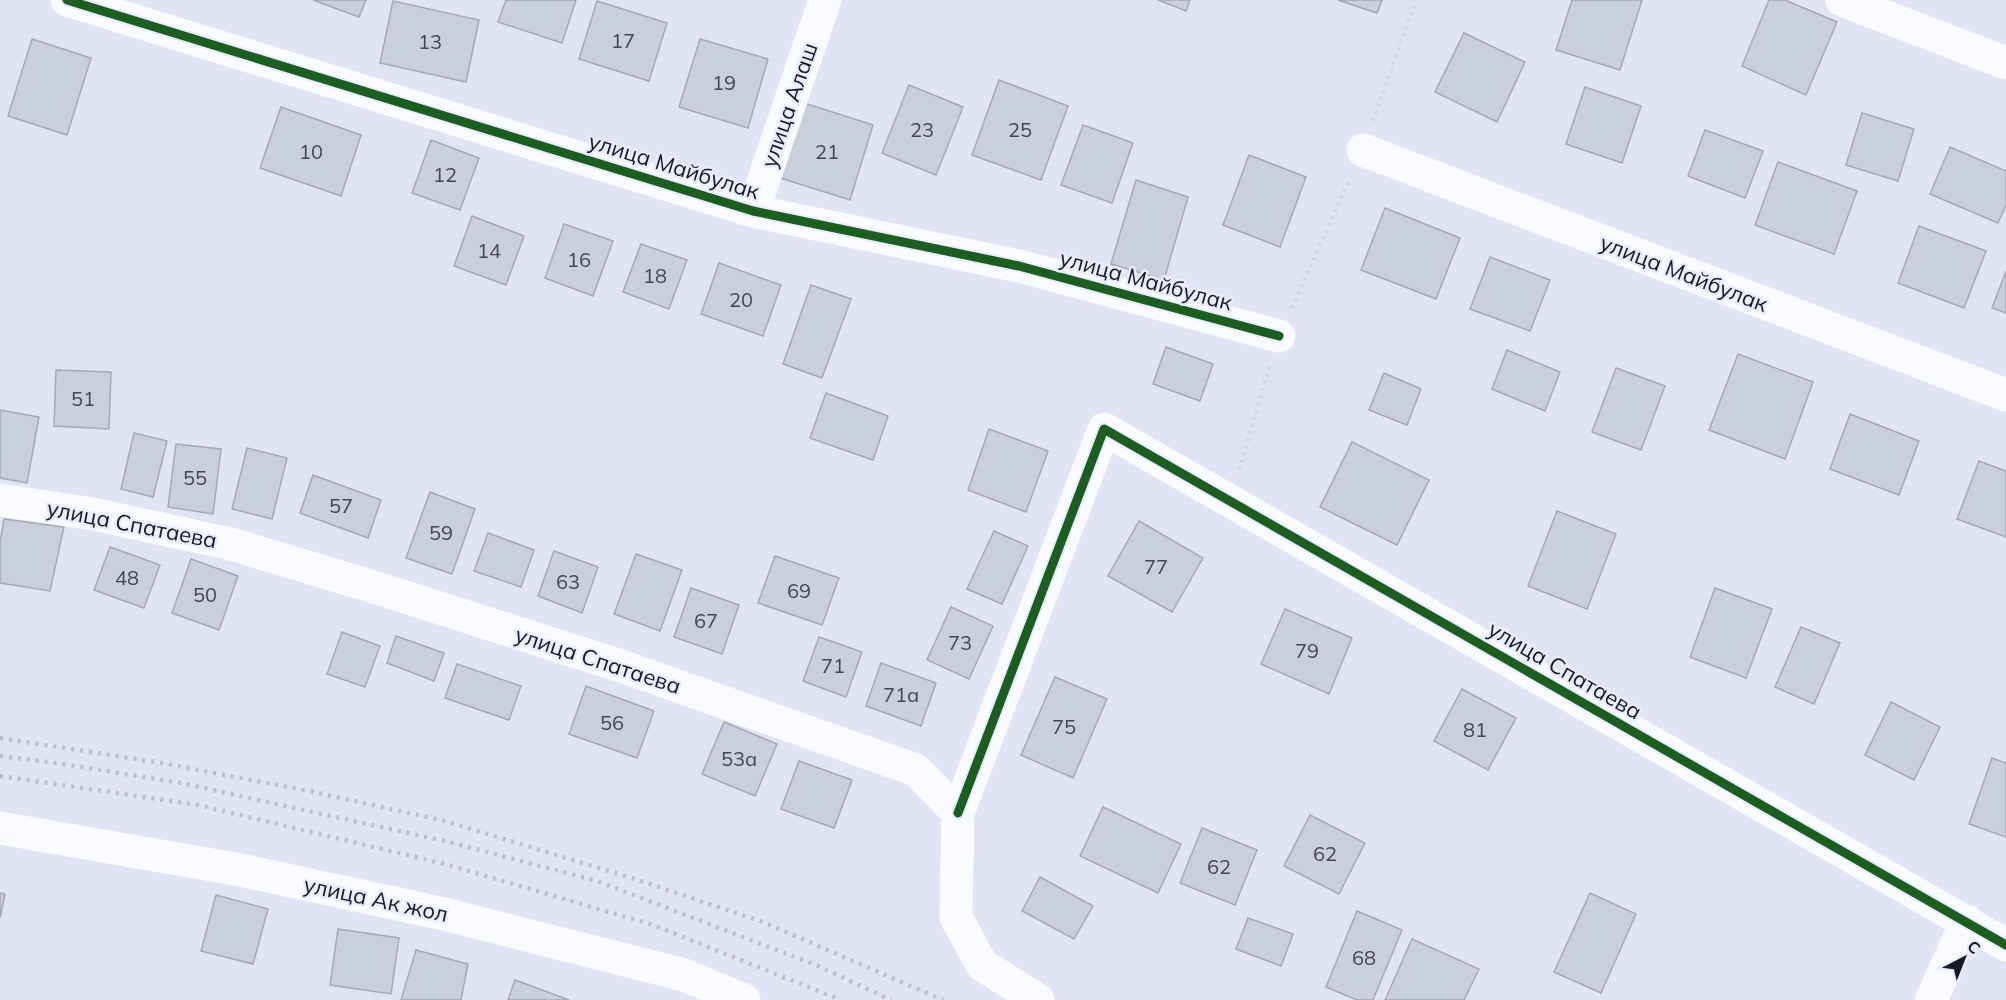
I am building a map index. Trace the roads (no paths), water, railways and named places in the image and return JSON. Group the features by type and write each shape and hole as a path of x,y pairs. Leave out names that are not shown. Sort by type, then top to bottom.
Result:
{"street":[{"name":"улица Майбулак","path":"67,0 753,211 1020,266 1279,336"},
{"name":"улица Алаш","path":"753,211 825,0"},
{"path":"1842,0 2006,63"},
{"name":"улица Майбулак","path":"1363,150 2006,395"},
{"name":"улица Спатаева","path":"0,500 93,514 231,544 621,666 916,770 958,813 1104,429 2006,945"},
{"path":"958,813 956,918 982,964 1038,1000"},
{"name":"улица Ак жол","path":"0,828 241,870 444,914 684,975 744,1000"},
{"path":"1931,1000 1967,921"}],"railway":[{"path":"0,738 162,763 309,791 445,821 632,878 763,922 943,1000"},
{"path":"0,756 181,783 449,842 597,881 816,965 891,1000"},
{"path":"0,776 198,805 445,864 653,925 841,1000"}]}
